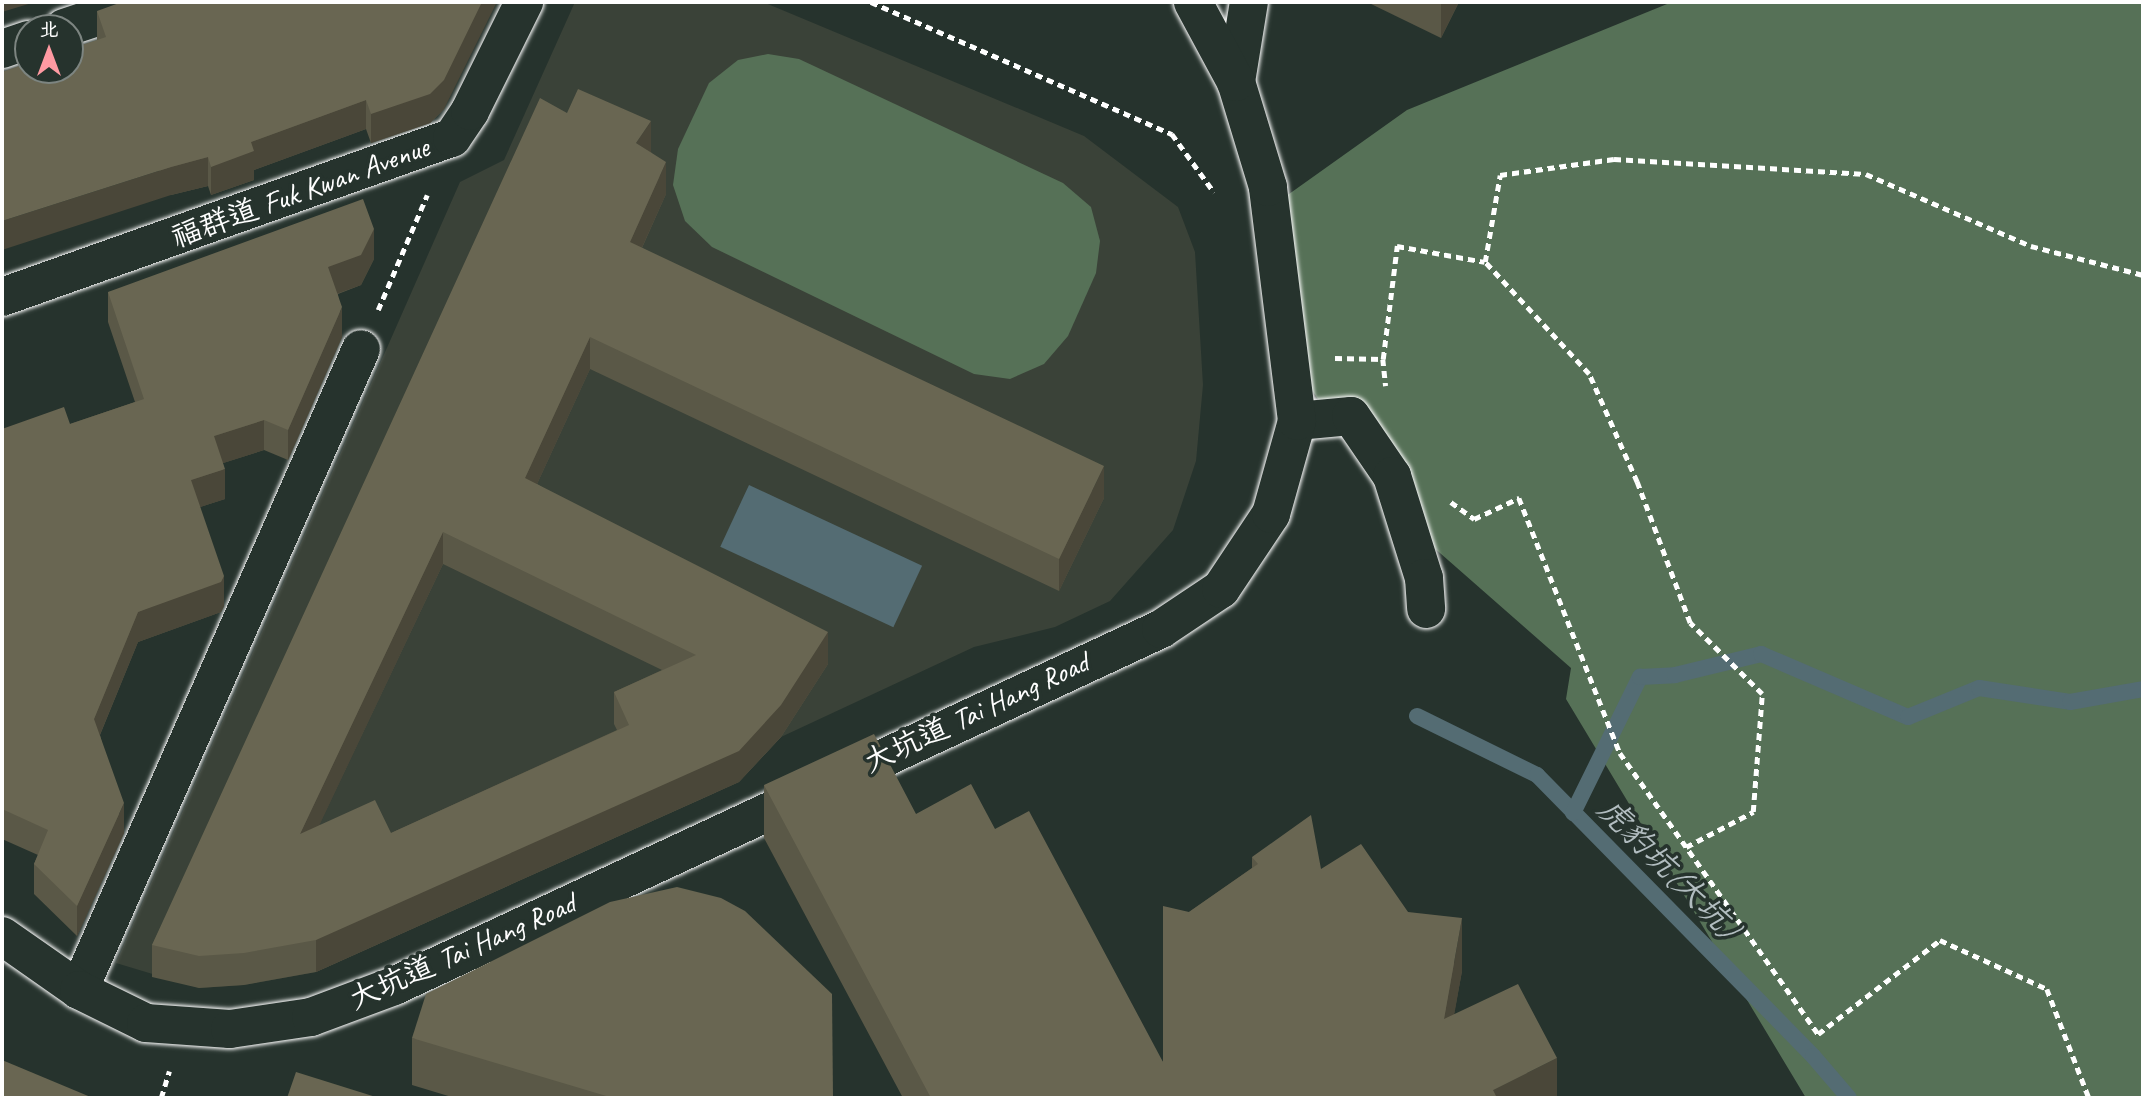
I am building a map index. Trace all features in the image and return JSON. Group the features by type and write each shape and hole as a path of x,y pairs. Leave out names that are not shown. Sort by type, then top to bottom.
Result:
{"main road":[{"path":"84,21 142,2"},
{"name":"福群道 Fuk Kwan Avenue","path":"2,297 452,138 470,111 524,2"},
{"name":"大坑道 Tai Hang Road","path":"2,936 79,990 146,1023 230,1029 311,1017 394,986 1161,629 1221,589 1243,562 1271,514 1297,421 1268,187 1236,82 1193,2"},
{"path":"1236,82 1249,2"},
{"path":"79,990 361,349"},
{"path":"1297,421 1351,416 1385,466 1424,578 1426,609"}],"path":[{"path":"871,2 1172,134 1214,192"},
{"path":"1485,262 1500,175 1614,159 1866,174 2031,246 2143,275"},
{"path":"361,349 431,186"},
{"path":"1388,398 1383,359 1397,246 1485,262 1589,374 1637,482 1690,623 1762,694 1753,812 1686,847"},
{"path":"1331,358 1383,359"},
{"path":"1440,494 1474,519 1519,498 1620,752 1818,1034 1940,940 2047,989 2089,1098"},
{"path":"161,1098 172,1063"}],"shaded area":[{"path":"575,2 763,2 1084,136 1178,207 1195,252 1203,385 1196,461 1173,530 1110,601 1055,627 974,647 781,737 753,767 715,793 316,972 244,985 199,988 116,963 460,182 504,160"}],"green space":[{"path":"1672,2 2143,2 2143,1098 1806,1098 1566,699 1571,668 1391,510 1312,390 1275,204 1407,110"},
{"path":"768,54 799,59 1063,183 1091,207 1100,241 1096,273 1068,336 1044,364 1010,379 974,374 712,247 685,221 673,185 678,149 709,83 738,60"}],"water":[{"path":"749,485 922,566 893,627 720,547"}],"building":[{"path":"122,2 482,2 444,80 430,94 371,114 366,100 251,142 254,151 211,167 208,157 2,221 2,72 14,68 14,84 84,84 84,44 106,37 97,11"},
{"path":"578,89 651,121 636,143 666,162 630,242 1104,466 1059,559 590,337 525,478 828,632 781,705 739,751 316,940 244,953 199,956 152,945 540,98 567,113","holes":["443,532 696,655 614,692 629,725 391,833 375,800 300,834"]},
{"path":"363,199 374,229 361,255 328,267 342,307 288,430 264,420 214,436 225,469 191,480 224,576 221,582 138,612 94,719 124,803 77,906 34,864 48,830 2,809 2,429 64,407 70,424 144,399 108,292"},
{"path":"874,734 916,814 971,784 995,829 1029,811 1163,1062 1163,906 1189,912 1258,864 1252,857 1311,815 1321,869 1361,844 1408,912 1462,918 1444,1019 1518,984 1557,1058 1493,1090 1497,1098 931,1098 764,785"},
{"path":"677,887 721,898 745,911 832,994 833,1098 613,1098 412,1038 426,994 610,902"},
{"path":"2,1060 93,1098 2,1098"},
{"path":"296,1072 379,1098 287,1098"}],"waterway":[{"path":"1573,813 1640,677 1675,675 1761,654 1908,717 1979,688 2070,702 2143,689"},
{"name":"虎豹坑(大坑)","path":"1417,716 1537,775 1813,1056 1849,1098"}]}
